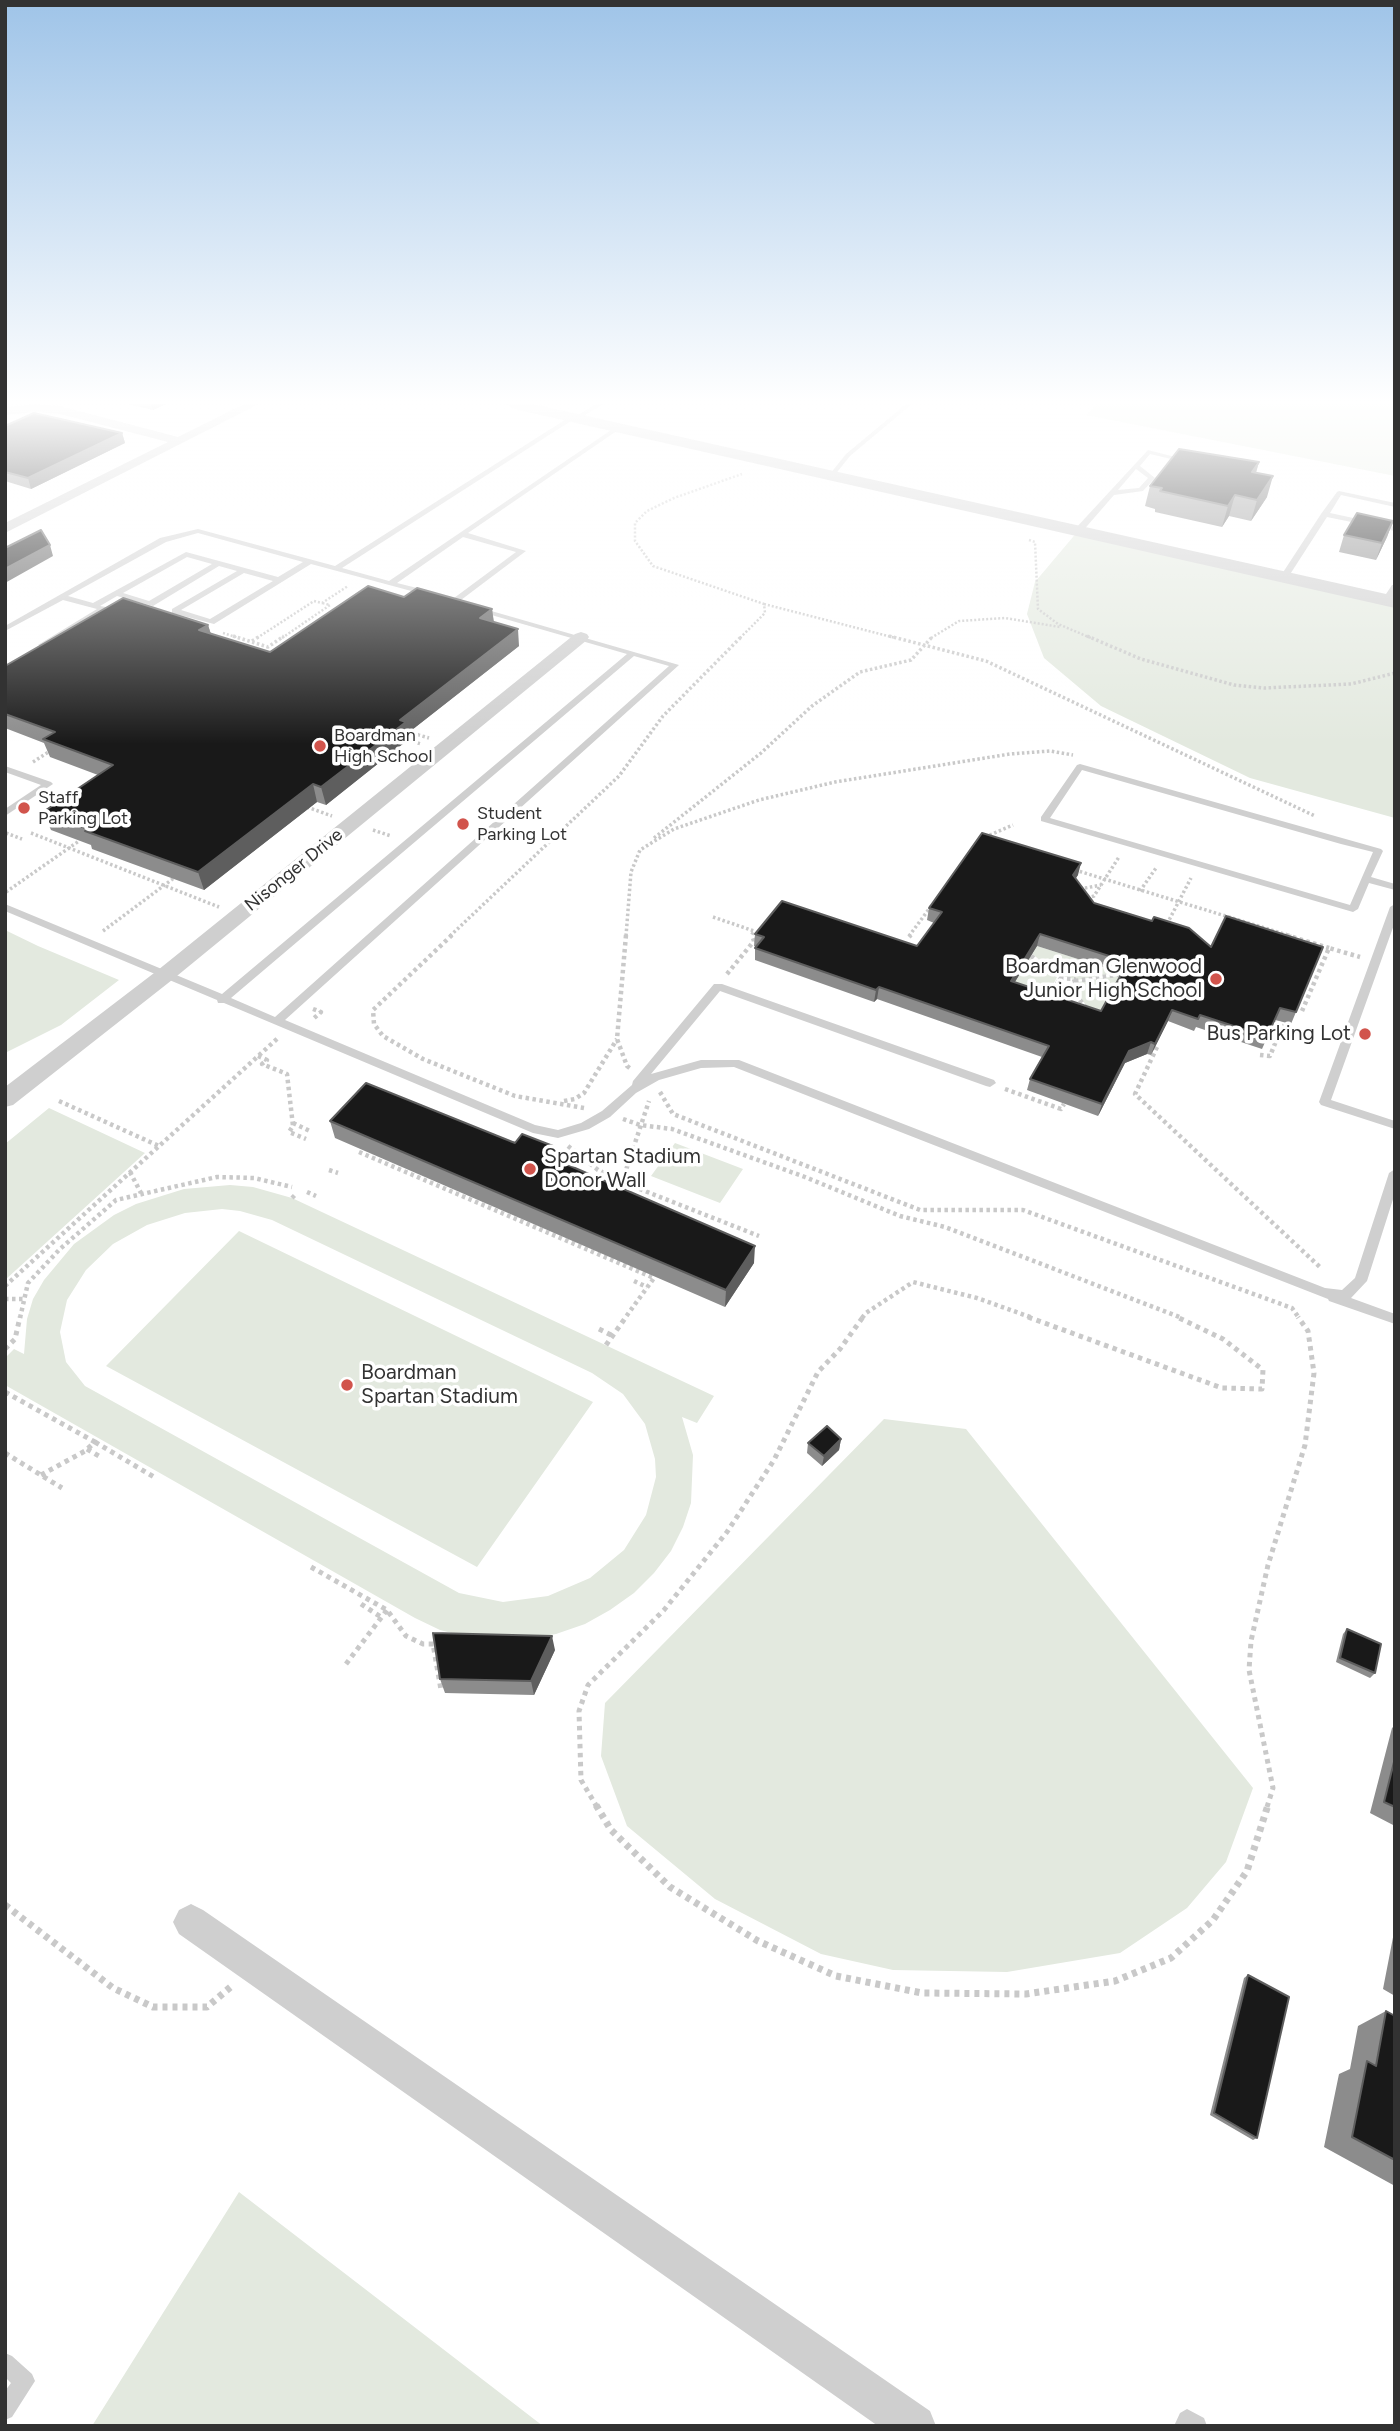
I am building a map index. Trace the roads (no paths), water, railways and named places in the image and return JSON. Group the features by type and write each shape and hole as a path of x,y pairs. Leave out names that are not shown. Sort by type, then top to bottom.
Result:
{"street":[{"path":"5,529 28,517"},
{"path":"1018,517 1284,577 1392,596"},
{"name":"Nisonger Drive","path":"5,1099 165,975 580,637"},
{"path":"191,1922 915,2426"}],"lane":[{"path":"337,568 417,517"},
{"path":"391,583 486,517"},
{"path":"1078,531 1090,517"},
{"path":"1284,577 1323,517"},
{"path":"1341,517 1395,529"},
{"path":"5,629 170,536 190,531 211,532 675,665 276,1022"},
{"path":"454,601 522,551 462,534"},
{"path":"94,606 186,554 279,580"},
{"path":"243,570 175,611 211,622 310,561"},
{"path":"116,593 150,604 218,563"},
{"path":"38,648 103,609 62,597"},
{"path":"222,1000 633,653"},
{"path":"1080,767 1378,851 1366,879 1353,909 1044,819 1080,767"},
{"path":"5,813 48,785 6,770"},
{"path":"1366,879 1395,887"},
{"path":"1395,906 1325,1102 1395,1125"},
{"path":"5,907 533,1129 558,1134 585,1126 606,1114 632,1090 655,1077 701,1064 735,1063 1395,1319"},
{"path":"647,1082 718,986 990,1083"},
{"path":"1324,1293 1345,1295 1361,1281 1395,1173"},
{"path":"5,2363 25,2381 5,2410"},
{"path":"1185,2426 1186,2420 1196,2426"}],"place":[{"name":"Boardman High School","path":"320,746"},
{"name":"Staff Parking Lot","path":"24,808"},
{"name":"Student Parking Lot","path":"463,824"},
{"name":"Boardman Glenwood Junior High School","path":"1216,979"},
{"name":"Bus Parking Lot","path":"1365,1034"},
{"name":"Spartan Stadium Donor Wall","path":"530,1169"},
{"name":"Boardman Spartan Stadium","path":"347,1385"}]}
